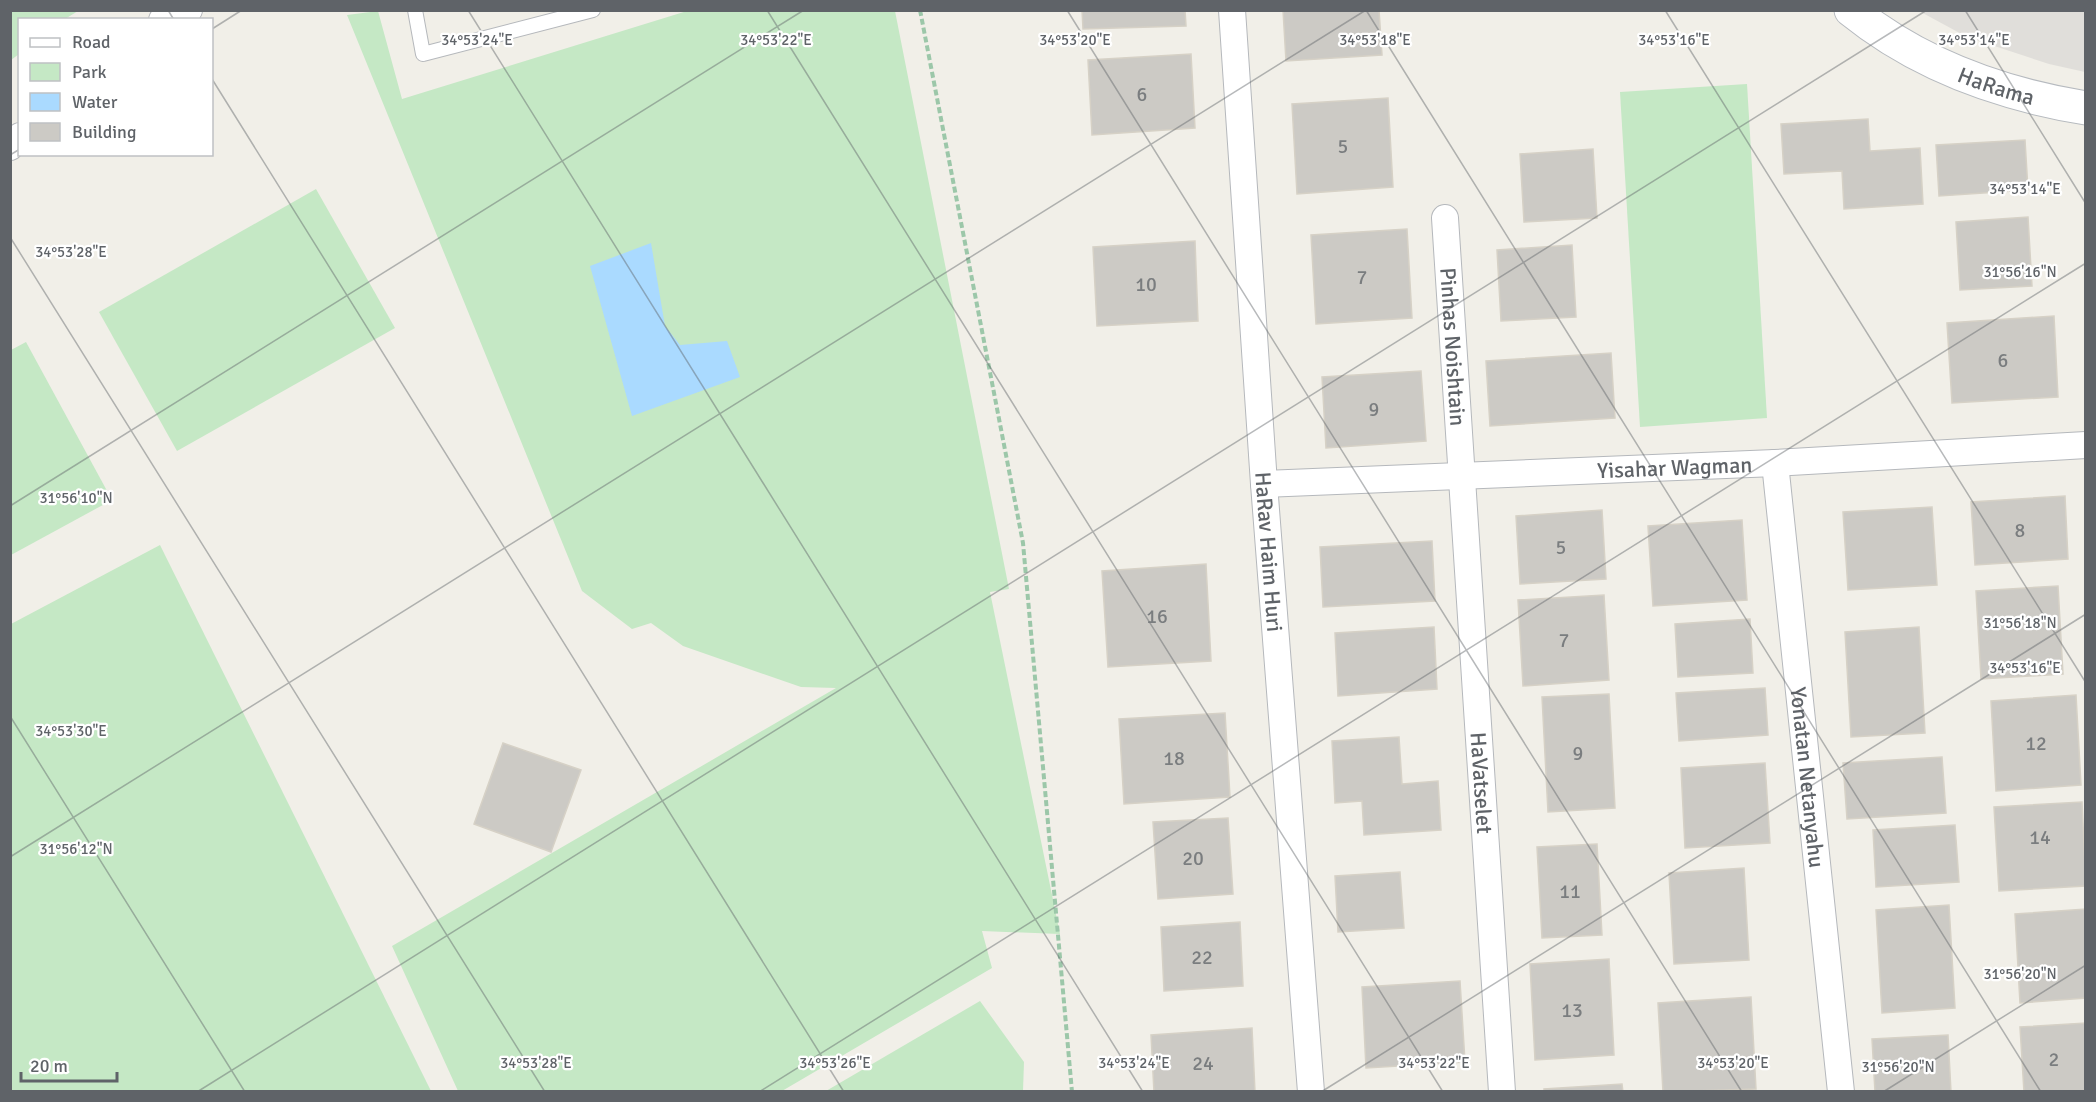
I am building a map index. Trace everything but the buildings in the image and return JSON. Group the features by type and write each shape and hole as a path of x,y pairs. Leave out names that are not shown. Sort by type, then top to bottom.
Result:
{"street":[{"path":"167,18 189,10"},
{"name":"HaRav Haim Huri","path":"1232,10 1264,484 1311,1092"},
{"name":"HaRama","path":"1863,15 1878,32 1927,59 1987,85 2055,103 2085,108"},
{"name":"Pinhas Noishtain","path":"1445,218 1461,475"},
{"name":"Yisahar Wagman","path":"1264,484 1775,463 2085,445"},
{"name":"Yonatan Netanyahu","path":"1775,463 1841,1092"},
{"name":"HaVatselet","path":"1461,475 1502,1092"}],"lane":[{"path":"415,10 423,54 593,10"}],"path":[{"path":"920,10 1023,543 1072,1092"}],"shaded area":[{"path":"1919,11 2085,11 2085,72 2049,64 1967,37"}],"green space":[{"path":"11,10 78,11 67,18 18,18 18,55 11,60"},
{"path":"378,11 402,99 687,11 895,11 1009,589 990,592 1060,934 982,931 992,968 782,1091 458,1091 392,946 836,688 801,687 683,646 651,623 632,629 582,591 347,15"},
{"path":"1747,84 1767,418 1640,427 1620,92"},
{"path":"316,189 395,328 177,451 99,312"},
{"path":"26,342 112,500 11,555 11,350"},
{"path":"160,545 431,1091 11,1091 11,624"},
{"path":"980,1001 1024,1062 1023,1091 826,1091"}],"water":[{"path":"651,243 665,326 680,345 727,341 740,377 632,416 590,266"}]}
